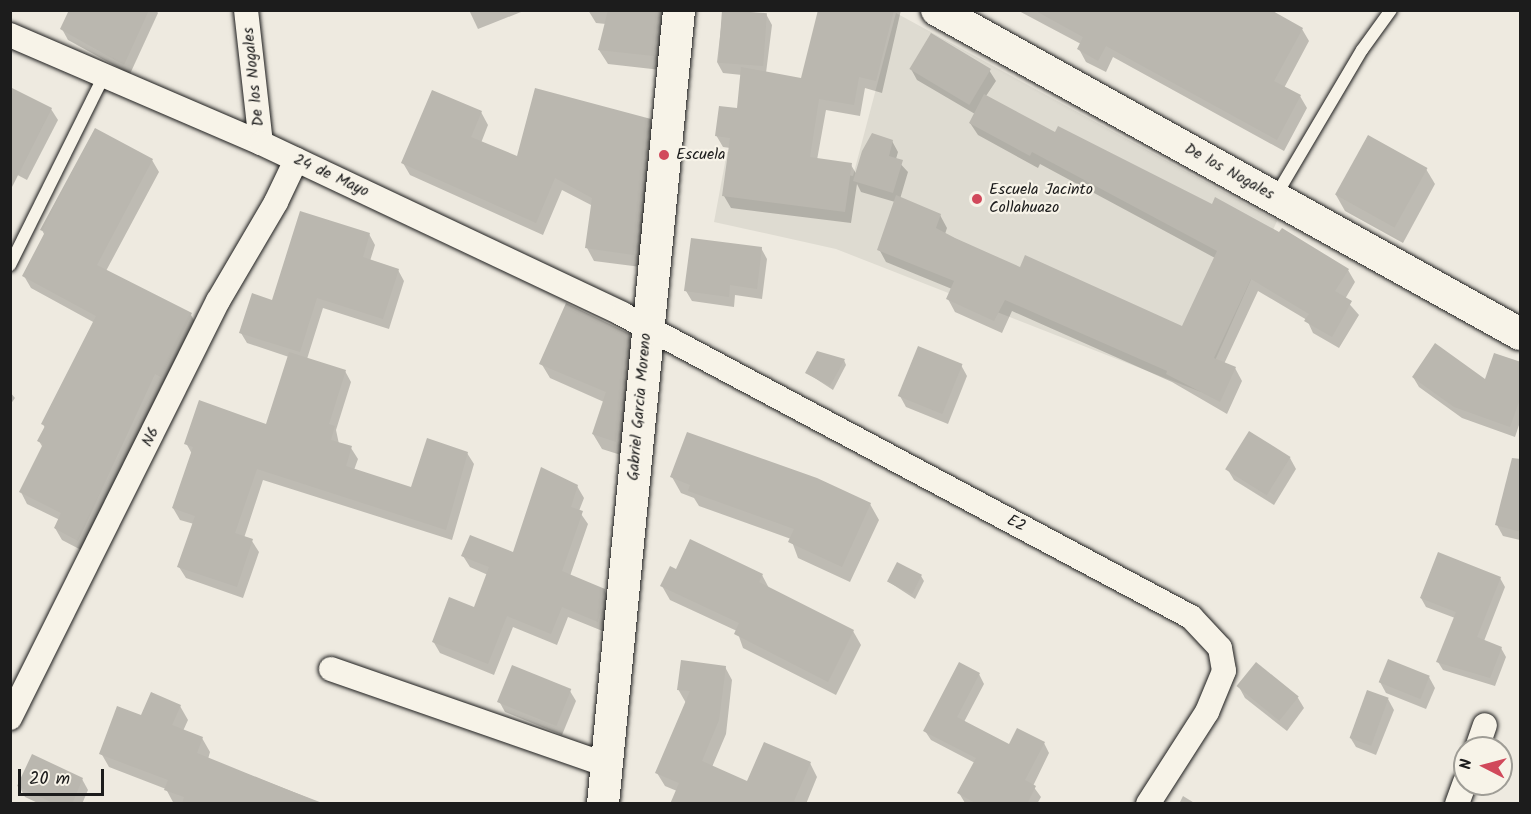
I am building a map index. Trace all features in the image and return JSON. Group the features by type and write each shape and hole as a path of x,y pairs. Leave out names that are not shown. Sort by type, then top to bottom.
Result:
{"street":[{"name":"De los Nogales","path":"246,10 261,143"},
{"name":"Gabriel Garcia Moreno","path":"603,804 679,10"},
{"name":"De los Nogales","path":"938,10 1521,334"},
{"name":"24 de Mayo","path":"10,35 261,143 648,327"},
{"name":"N6","path":"10,718 218,301 276,202 296,160"},
{"name":"E2","path":"648,327 1191,617 1213,637 1223,658 1219,687 1148,804"},
{"path":"331,669 606,765"},
{"path":"1481,736 1485,725"}],"lane":[{"path":"1275,197 1362,50 1391,10"},
{"path":"10,265 104,76"}],"shaded area":[{"name":"Escuela Jacinto Collahuazo","path":"896,13 1277,221 1201,392 836,249 714,222 727,152 853,176"}],"building":[{"path":"69,10 149,10 124,65 60,29"},
{"path":"608,10 660,10 654,56 598,50"},
{"path":"722,10 767,13 763,66 718,63"},
{"path":"818,10 894,10 876,81 859,77 854,105 819,99 810,157 852,163 845,212 722,196 730,138 715,136 719,106 737,108 741,67 801,78"},
{"path":"1034,10 1271,10 1303,28 1274,81 1301,95 1277,140 1106,46 1098,61 1077,49 1083,37"},
{"path":"931,33 991,69 969,105 909,69"},
{"path":"10,87 52,108 10,191"},
{"path":"535,88 651,119 634,255 585,248 592,198 555,178 536,223 401,163 432,90 482,111 471,137 517,156"},
{"path":"984,94 1055,132 1058,126 1212,204 1215,197 1279,232 1282,228 1349,269 1335,291 1352,301 1332,337 1304,321 1309,314 1251,279 1214,358 1236,367 1220,402 1166,374 1167,371 1005,300 994,321 946,299 954,281 877,250 896,195 941,214 936,228 955,238 1020,267 1025,255 1182,326 1217,251 1032,152 1030,156 969,123"},
{"path":"95,128 153,159 97,265 192,313 161,377 155,374 78,541 54,528 61,513 19,492 43,444 37,441 45,426 41,424 96,316 22,276 45,232 40,230"},
{"path":"872,133 893,140 889,156 903,160 893,193 853,181 862,151"},
{"path":"1368,135 1427,168 1395,227 1335,194"},
{"path":"300,211 370,233 363,257 399,269 383,319 317,298 300,352 239,333 252,293 272,300"},
{"path":"691,238 762,247 757,289 730,285 729,297 684,291"},
{"path":"566,303 630,334 616,442 592,434 606,392 539,364"},
{"path":"1435,343 1485,379 1494,353 1521,362 1521,396 1510,427 1454,407 1412,377"},
{"path":"918,346 963,364 942,414 898,396"},
{"path":"817,351 845,359 830,386 805,373"},
{"path":"289,352 346,370 329,424 335,426 331,440 352,446 346,466 411,487 427,438 468,452 446,530 257,469 235,533 253,539 237,587 177,567 195,516 172,508 193,447 184,444 199,400 266,424"},
{"path":"1249,431 1291,457 1267,495 1225,469"},
{"path":"687,432 817,478 871,503 842,567 788,542 794,529 688,491 690,485 670,477"},
{"path":"1512,458 1521,459 1521,532 1495,525"},
{"path":"541,467 578,485 571,507 583,511 562,571 605,589 598,622 562,607 551,634 507,616 488,664 432,642 449,597 474,607 489,567 461,556 470,535 513,552"},
{"path":"690,539 763,574 759,582 854,630 828,682 734,634 739,623 660,586 670,566 676,569"},
{"path":"1438,552 1501,577 1477,637 1502,647 1490,678 1436,662 1456,612 1420,598"},
{"path":"897,562 922,575 912,594 887,582"},
{"path":"1388,659 1430,676 1420,699 1379,682"},
{"path":"681,660 726,666 719,720 702,761 747,781 764,742 811,762 794,801 799,804 670,804 679,783 655,773 690,691 677,690"},
{"path":"959,662 980,673 957,717 1009,744 1017,728 1045,742 1025,780 1036,786 1027,804 977,804 957,793 976,758 923,731"},
{"path":"1256,662 1299,697 1279,721 1236,686"},
{"path":"512,665 571,689 556,726 497,702"},
{"path":"1367,690 1389,698 1371,746 1350,738"},
{"path":"151,692 181,705 172,725 203,737 197,753 323,804 182,804 184,797 164,790 168,780 99,754 117,706 141,715"},
{"path":"32,754 83,778 72,804 55,804 17,786"}],"place":[{"name":"Escuela","path":"664,155"},
{"name":"Escuela Jacinto Collahuazo","path":"977,199"}]}
